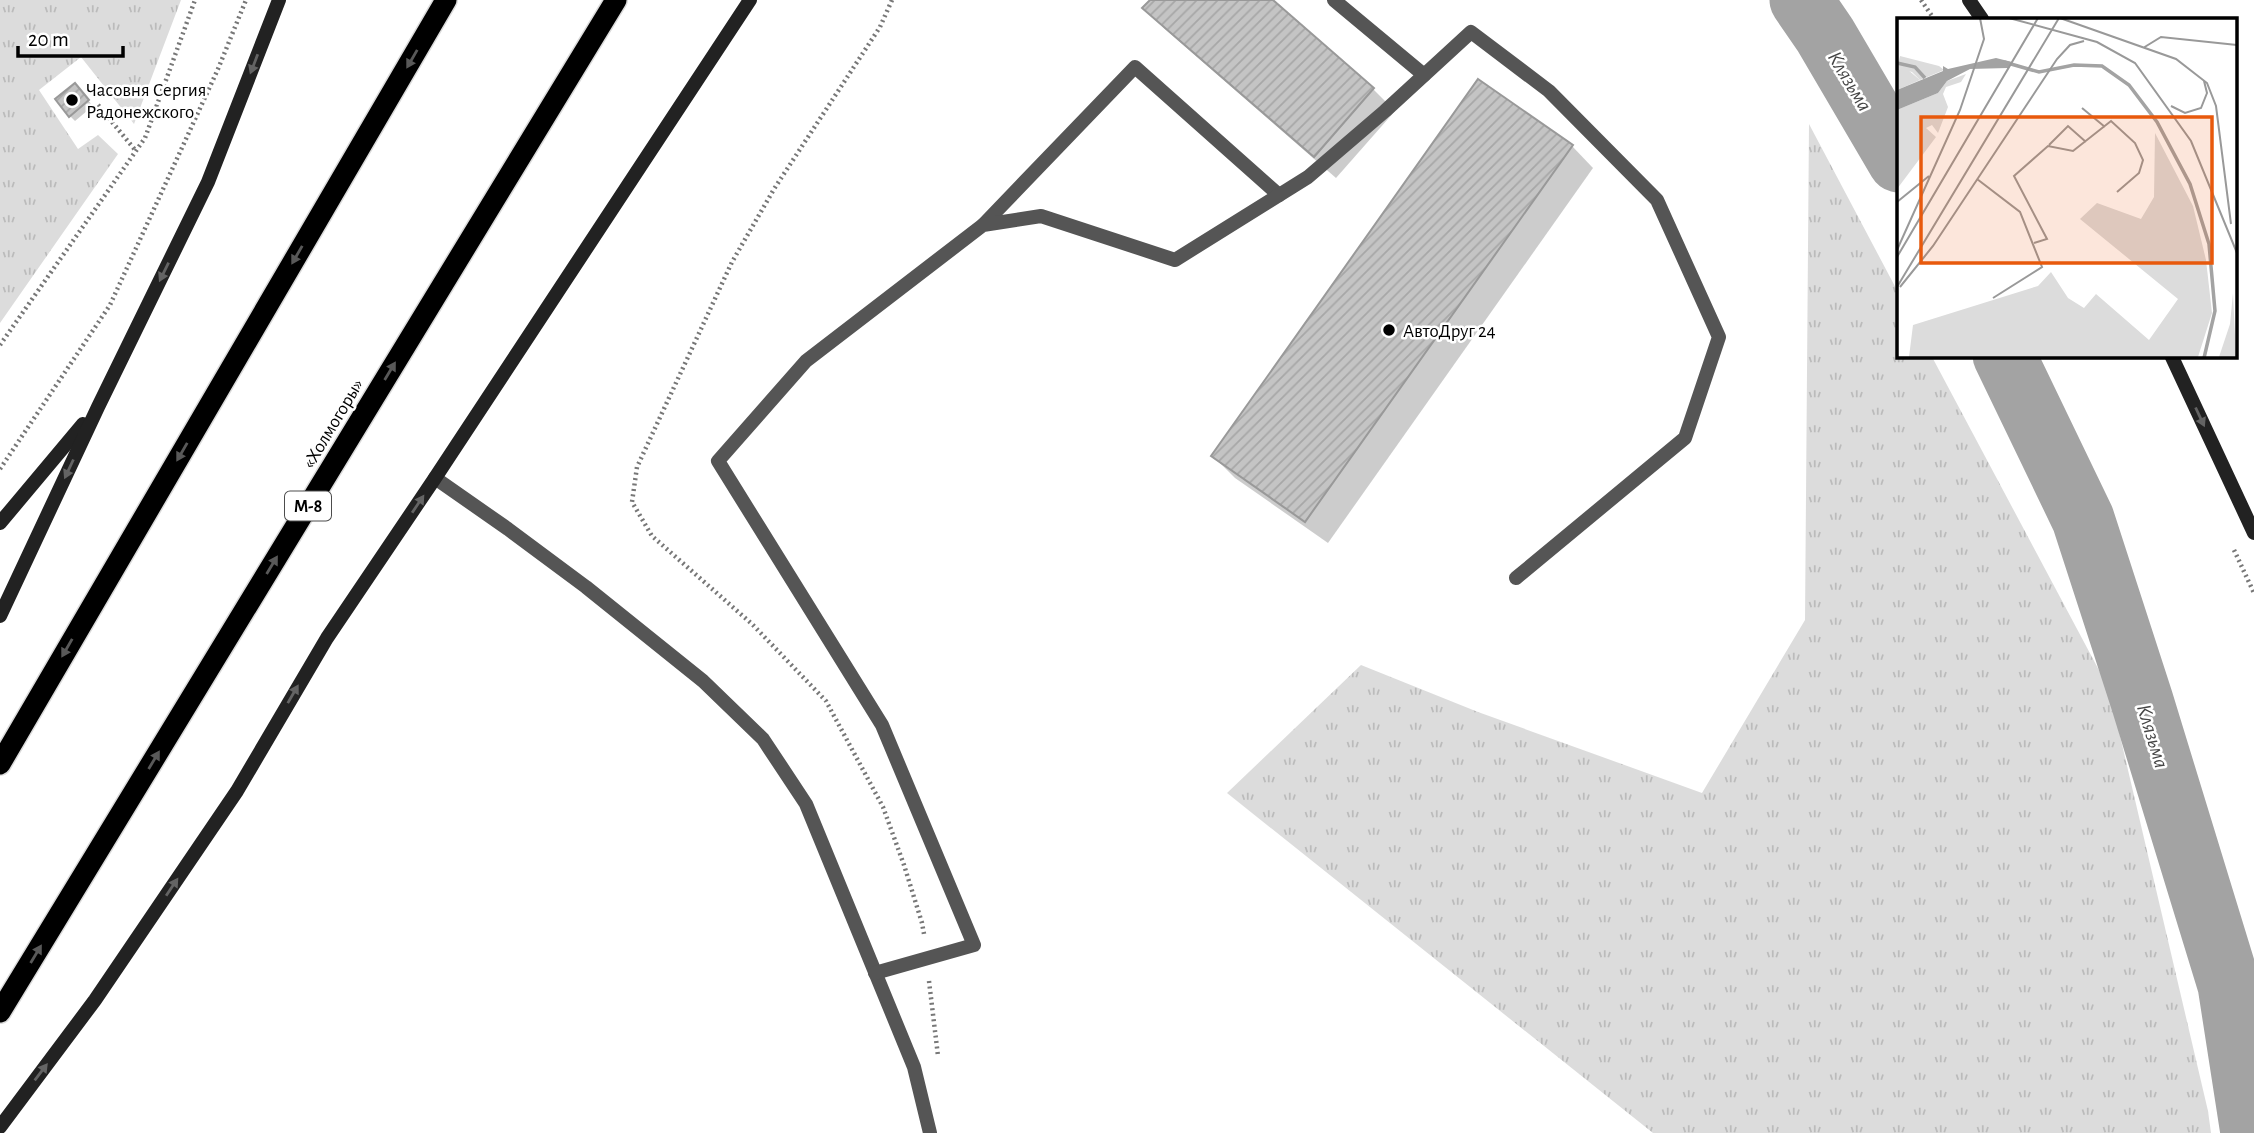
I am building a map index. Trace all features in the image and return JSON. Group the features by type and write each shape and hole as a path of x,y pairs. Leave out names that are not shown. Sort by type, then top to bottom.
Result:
{"highway":[{"path":"0,764 446,0"},
{"name":"«Холмогоры»","path":"0,1012 616,0"}],"main road":[{"path":"0,616 208,182 279,0"},
{"path":"0,1127 95,1000 229,802 327,638 750,0"},
{"path":"1969,0 1981,18"},
{"path":"2172,357 2254,533"},
{"path":"0,523 98,407"}],"lane":[{"path":"1334,0 1424,75"},
{"path":"983,225 1041,216 1175,260 1308,177 1471,32 1549,91 1657,200 1719,337 1685,438 1516,578"},
{"path":"875,973 974,945 882,724 718,461 806,361 983,225 1135,67 1279,195"},
{"path":"435,478 597,596 703,681 763,739 806,804 914,1067 930,1133"}],"path":[{"path":"0,345 145,138 195,0"},
{"path":"0,469 110,305 218,69 246,0"},
{"path":"1921,0 1933,18"},
{"path":"98,105 136,151"}],"green space":[{"path":"0,0 181,0 134,124 81,57 39,90 78,149 98,135 118,154 0,323"},
{"path":"1809,124 1897,290 1897,357 1932,357 2109,689 2211,1133 1653,1133 1227,793 1361,665 1478,712 1702,793 1805,620"}],"building":[{"path":"1150,0 1273,0 1374,88 1314,157 1142,8"},
{"path":"1478,79 1573,145 1305,522 1211,456"},
{"name":"Часовня Сергия Радонежского","path":"75,83 89,100 69,117 55,99"}],"waterway":[{"name":"Клязьма","path":"1801,0 1825,35 1897,158"},
{"name":"Клязьма","path":"2005,357 2083,519 2142,701 2229,985 2252,1133"}],"place":[{"name":"Часовня Сергия Радонежского","path":"72,100"},
{"name":"АвтоДруг 24","path":"1389,330"}]}
